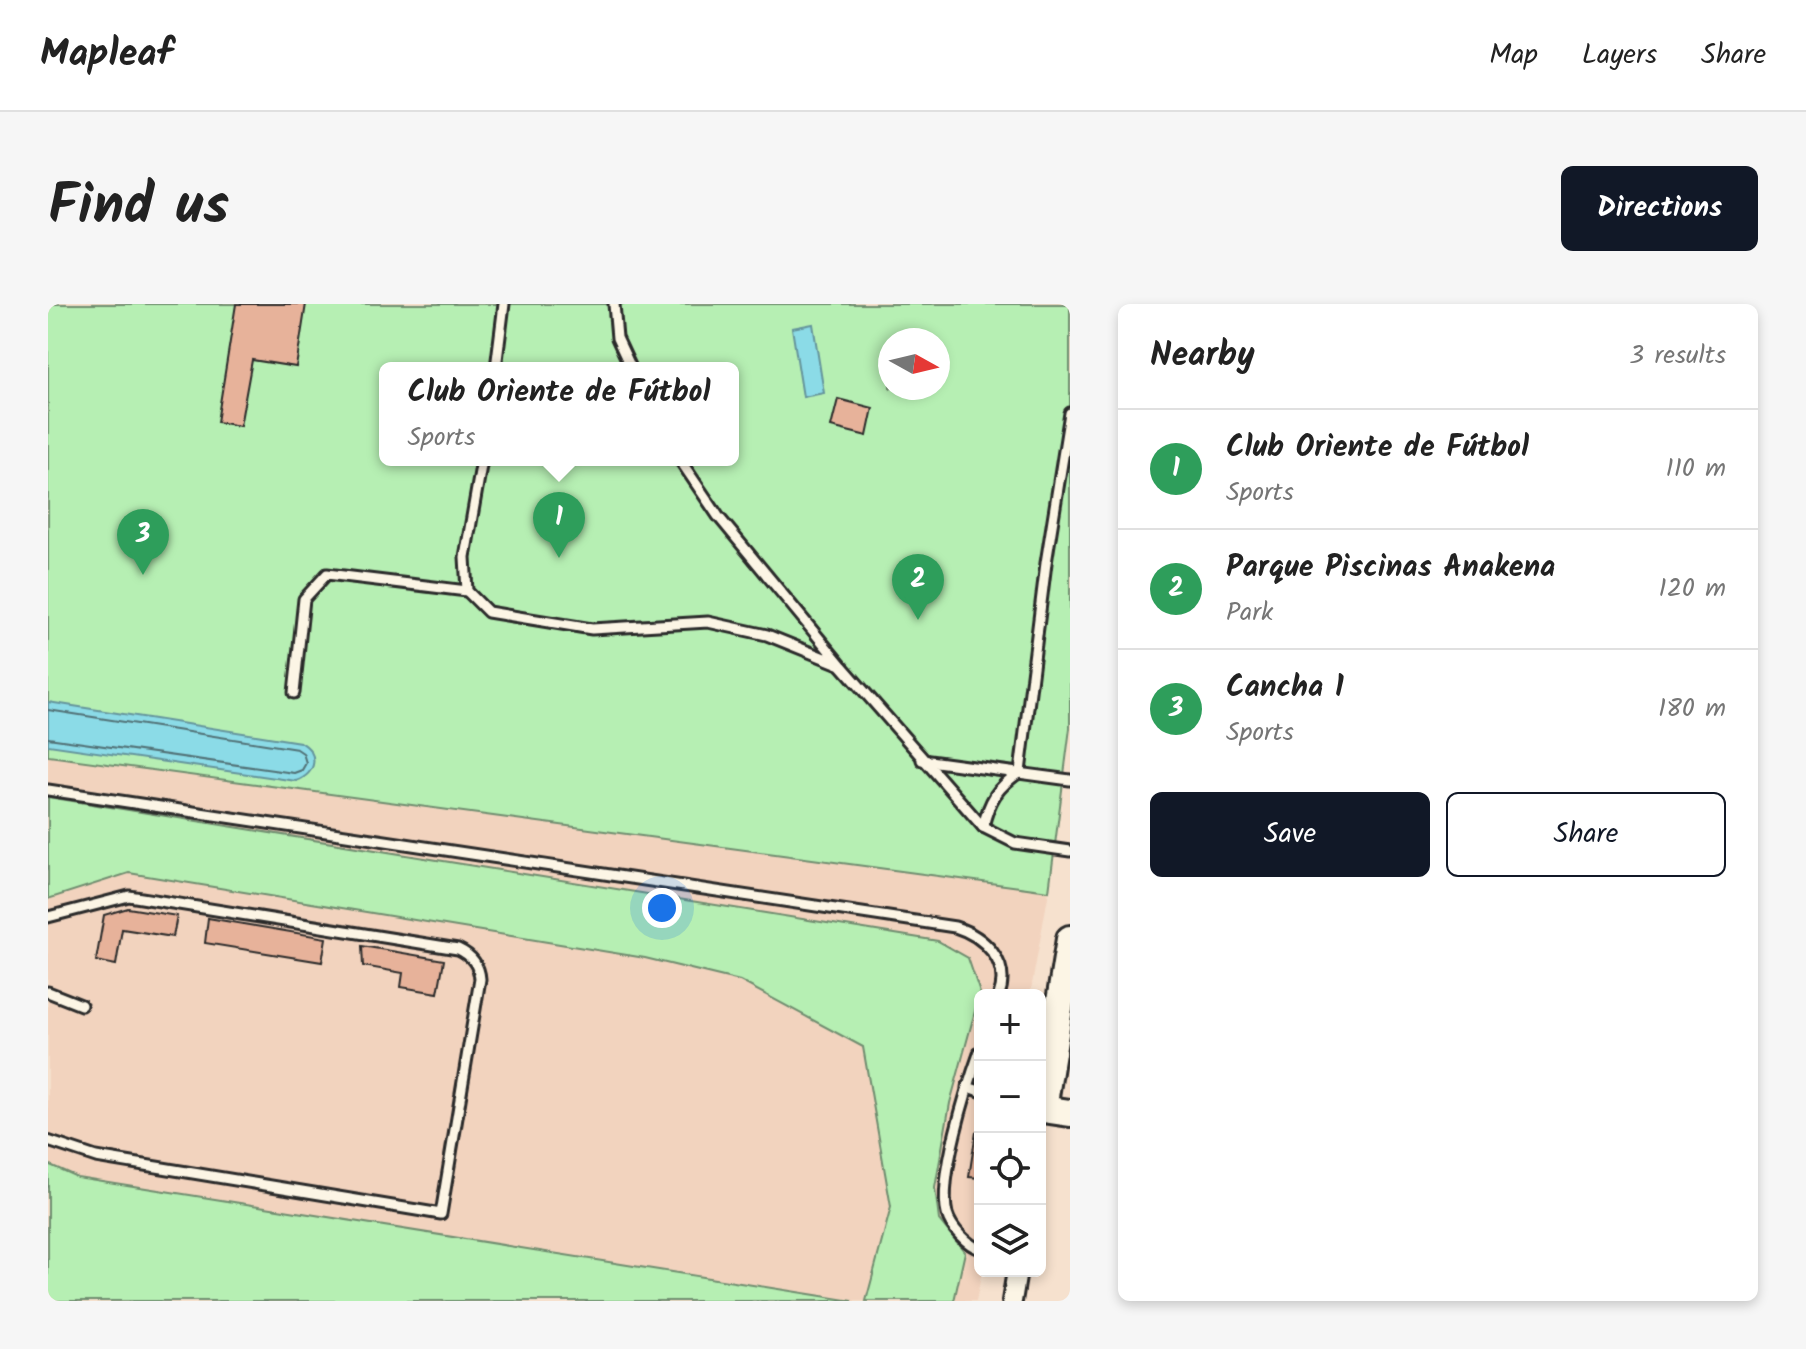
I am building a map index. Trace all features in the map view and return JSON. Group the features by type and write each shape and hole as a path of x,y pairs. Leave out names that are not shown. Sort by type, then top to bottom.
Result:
{"street":[{"path":"1046,1085 1070,939"},
{"path":"1046,1115 1070,1113"},
{"path":"1012,1301 1016,1277"}],"lane":[{"path":"497,362 504,304"},
{"path":"614,304 617,338 628,362"},
{"path":"983,827 988,804 1001,785 1020,772 1046,563 1070,413"},
{"path":"467,591 465,557 481,466"},
{"path":"684,466 718,516 842,666 983,827 1015,843 1070,851"},
{"path":"294,693 304,599 327,574 467,591 488,612 592,629 708,622 767,635 842,666"},
{"path":"922,760 1070,780"},
{"path":"48,790 955,927 979,938 989,947 1001,971 1001,989"},
{"path":"48,917 129,896 458,949 472,958 480,979 441,1214 96,1157 48,1141"},
{"path":"48,992 81,1005"},
{"path":"974,1248 947,1217 945,1199 967,1087 976,1061"},
{"path":"967,1087 974,1089"}],"shaded area":[{"path":"48,756 1049,891 1031,989 974,989 974,1277 981,1277 976,1301 853,1301 77,1177 48,1164"}],"green space":[{"path":"48,304 1070,304 1070,728 1049,891 48,756"},
{"path":"48,797 938,941 968,958 979,989 974,989 974,1015 950,1103 935,1188 939,1220 965,1252 954,1301 866,1301 891,1207 863,1047 740,981 645,958 129,873 48,899"},
{"path":"48,1164 77,1177 853,1301 48,1301"}],"water":[{"path":"813,324 824,393 803,397 792,328"},
{"path":"48,702 300,742 311,751 312,768 296,781 48,745"}],"building":[{"path":"236,304 306,304 296,367 252,360 240,426 217,422"},
{"path":"838,399 873,408 867,436 831,427"},
{"path":"128,908 177,916 173,937 122,929 116,965 96,961 104,915"},
{"path":"208,918 326,938 322,962 205,943"},
{"path":"362,946 444,960 438,993 401,987 403,973 363,966"},
{"path":"974,1145 974,1177 969,1177"}],"place":[{"name":"Club Oriente de Fútbol","path":"559,558"},
{"name":"Cancha 1","path":"143,575"},
{"name":"Parque Piscinas Anakena","path":"918,620"}]}
